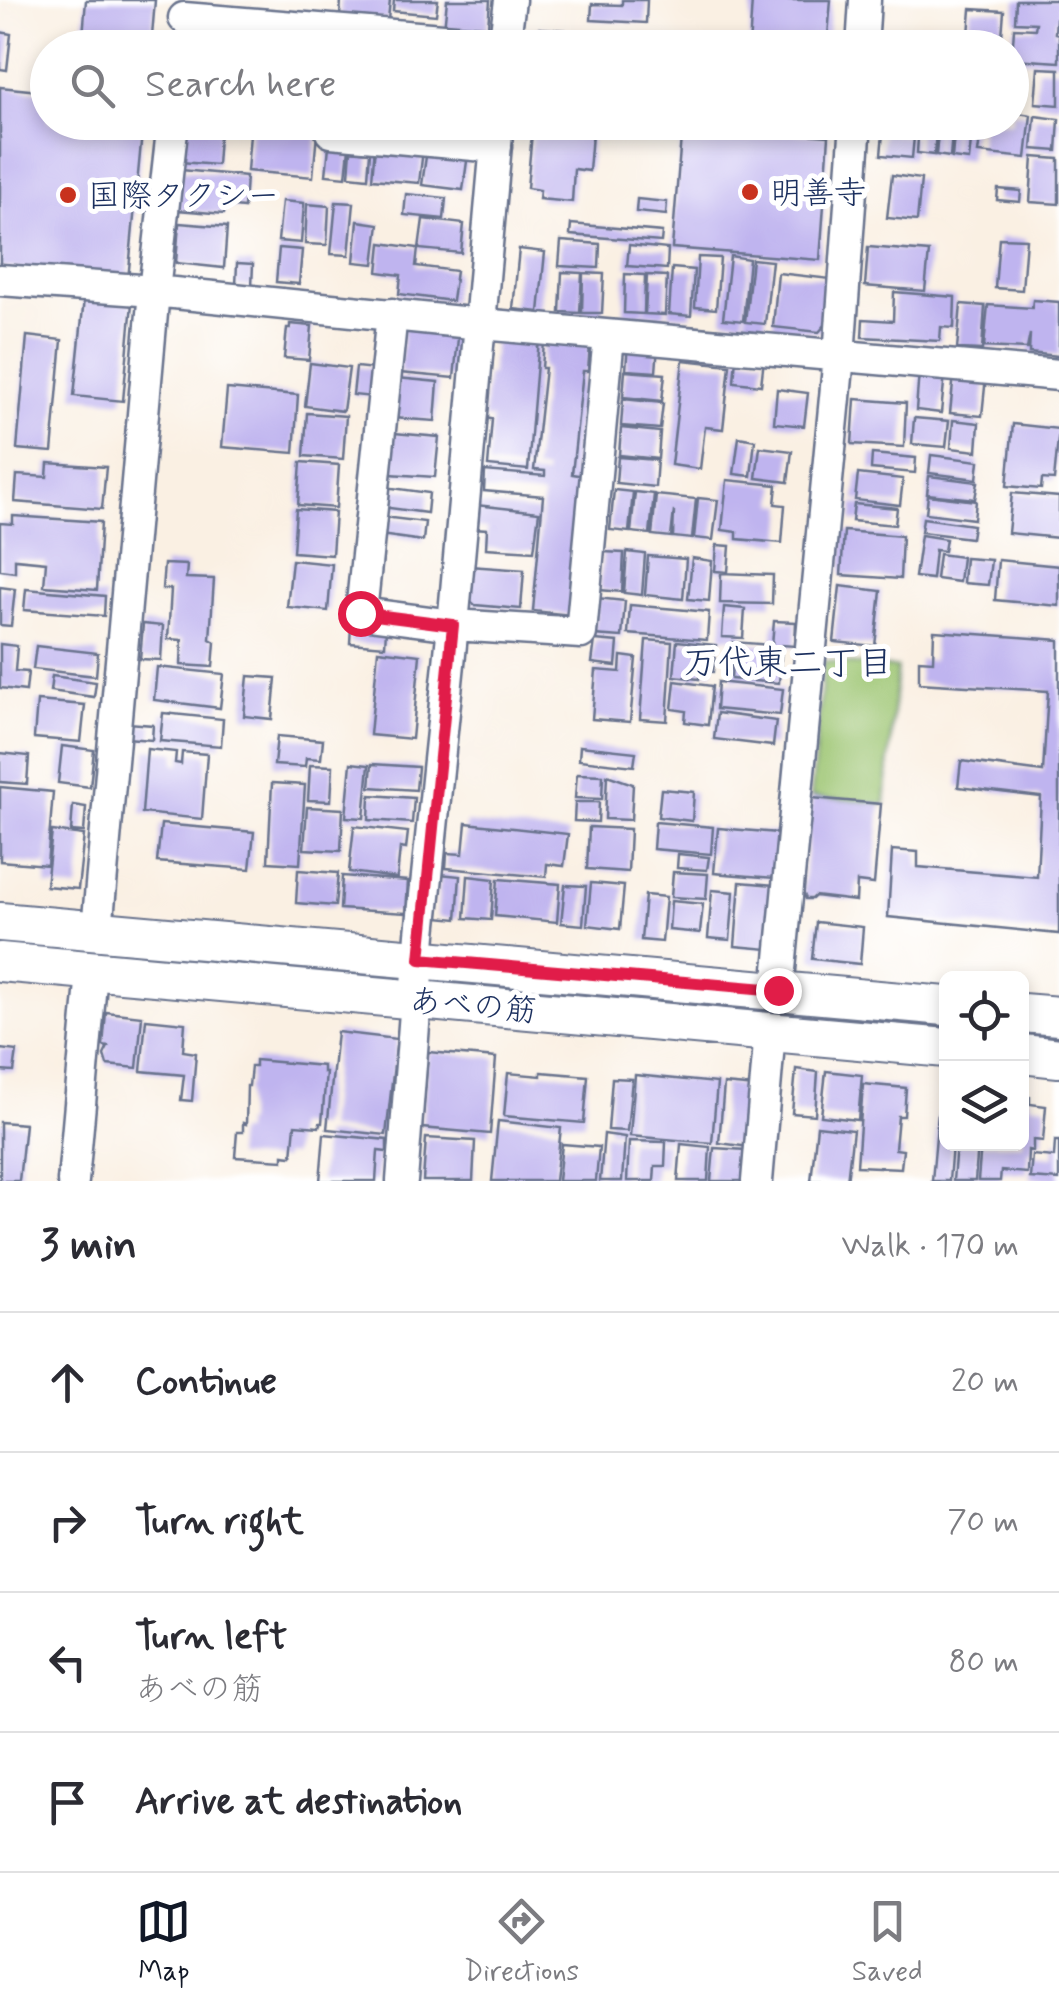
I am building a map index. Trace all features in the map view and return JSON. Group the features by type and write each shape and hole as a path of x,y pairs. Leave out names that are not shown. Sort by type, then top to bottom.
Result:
{"main road":[{"name":"あべの筋","path":"0,922 939,1005"},
{"name":"あべの筋","path":"0,962 939,1047"},
{"path":"1029,1014 1059,1016"},
{"path":"1029,1055 1059,1058"}],"street":[{"path":"506,30 510,0"},
{"path":"864,30 866,0"},
{"path":"184,22 291,30"},
{"path":"97,930 171,140"},
{"path":"402,1181 497,140"},
{"path":"778,990 855,140"},
{"path":"0,280 1059,375"},
{"path":"392,314 360,613 453,625 581,632 608,336"},
{"path":"73,1181 92,972"},
{"path":"758,1181 770,1032"}],"green space":[{"path":"824,661 897,668 885,804 811,797"}],"building":[{"path":"86,0 155,0 152,30 84,30"},
{"path":"341,0 390,0 388,20 340,16"},
{"path":"394,0 438,0 436,15 393,11"},
{"path":"447,0 490,0 488,27 484,30 444,30"},
{"path":"622,0 647,0 646,23 591,20 592,4 622,5"},
{"path":"752,0 831,0 828,30 750,30"},
{"path":"1016,0 1059,0 1055,33 1059,34 1059,62 1029,60 1029,30 1014,28 1035,29 1036,23 1015,22"},
{"path":"971,9 1004,11 1002,30 969,30"},
{"path":"0,32 11,34 7,70 0,69"},
{"path":"1038,68 1059,69 1059,105 1035,103"},
{"name":"国際タクシー","path":"0,87 30,90 30,140 141,140 128,280 0,267"},
{"path":"1035,116 1059,119 1057,151 1032,149"},
{"path":"183,140 219,140 217,165 181,162"},
{"path":"250,140 316,140 313,177 247,171"},
{"path":"531,140 592,140 589,171 574,169 572,202 539,199 540,190 527,188"},
{"name":"明善寺","path":"681,140 829,140 820,260 672,248"},
{"path":"882,140 914,140 912,158 881,155"},
{"path":"918,140 935,140 934,155 917,153"},
{"path":"937,140 951,140 950,157 936,155"},
{"path":"954,140 971,140 969,160 952,158"},
{"path":"980,140 1028,140 1026,158 978,153"},
{"path":"329,146 349,148 346,177 326,175"},
{"path":"375,146 423,150 419,183 372,179"},
{"path":"427,149 468,154 463,190 422,185"},
{"path":"351,150 370,152 368,178 349,176"},
{"path":"1033,157 1059,159 1059,204 1030,202"},
{"path":"181,170 246,176 244,208 225,206 224,214 178,210"},
{"path":"892,175 921,179 917,221 887,218"},
{"path":"998,189 1021,191 1020,202 997,200"},
{"path":"406,194 446,198 444,219 404,215"},
{"path":"637,199 667,202 666,215 636,212"},
{"path":"282,201 304,203 301,243 278,241"},
{"path":"336,202 354,203 349,255 331,254"},
{"path":"307,204 329,206 327,245 305,244"},
{"path":"423,219 464,224 461,253 419,249"},
{"path":"358,221 379,224 374,264 354,262"},
{"path":"179,223 227,227 224,268 176,263"},
{"path":"571,224 662,232 661,242 570,235"},
{"path":"999,238 1026,239 1022,290 995,288"},
{"path":"561,241 600,244 599,268 559,266"},
{"path":"381,243 418,248 416,266 456,271 452,301 399,294 401,275 378,272"},
{"path":"629,245 668,249 667,269 627,266"},
{"path":"868,247 929,252 925,291 865,286"},
{"path":"279,248 302,250 299,284 276,282"},
{"path":"519,249 545,252 539,312 513,309"},
{"path":"730,256 749,259 743,321 723,319"},
{"path":"698,257 720,258 716,309 695,307"},
{"path":"752,259 772,261 765,324 745,322"},
{"path":"237,263 253,264 252,287 236,286"},
{"path":"672,268 694,270 691,316 669,314"},
{"path":"562,272 582,273 580,313 560,312"},
{"path":"583,273 604,274 602,313 582,313"},
{"path":"778,273 831,279 826,324 819,332 773,327"},
{"path":"625,274 645,275 644,314 624,313"},
{"path":"647,275 667,276 665,315 645,314"},
{"path":"894,292 955,297 954,328 941,327 940,341 862,337 863,319 893,321"},
{"path":"84,298 132,303 123,401 74,396"},
{"path":"1033,300 1059,302 1059,356 1029,353 1030,334 1027,349 984,347 988,305 1032,308"},
{"path":"961,304 985,306 982,350 957,349"},
{"path":"404,323 459,328 454,378 400,373"},
{"path":"290,324 312,326 309,360 284,358"},
{"path":"495,335 539,339 528,470 488,466 492,419 484,418"},
{"path":"27,336 62,340 52,452 17,449"},
{"path":"544,342 590,345 588,371 583,371 572,474 585,476 571,615 533,611 543,496 484,491 485,471 545,476 545,471 534,470 545,368"},
{"path":"628,343 658,345 656,372 626,370"},
{"path":"736,357 764,359 761,385 734,382"},
{"path":"683,360 730,365 723,429 705,427 700,469 671,465"},
{"path":"310,363 349,368 343,411 305,406"},
{"path":"356,367 375,369 372,397 353,395"},
{"path":"625,371 665,374 662,401 623,397"},
{"path":"919,371 945,373 941,413 916,410"},
{"path":"954,374 986,377 982,416 950,413"},
{"path":"397,378 438,382 435,421 393,418"},
{"path":"227,389 298,395 294,453 222,447"},
{"path":"777,389 808,393 804,426 774,423"},
{"path":"623,399 663,403 660,429 621,426"},
{"path":"855,399 906,403 904,447 852,444"},
{"path":"307,413 346,416 343,459 304,456"},
{"path":"914,418 949,421 946,447 912,444"},
{"path":"953,420 979,423 977,451 951,448"},
{"path":"1013,424 1059,429 1054,480 1042,479 1041,489 1007,486"},
{"path":"621,428 660,432 658,459 619,455"},
{"path":"394,433 439,437 435,477 390,474"},
{"path":"739,437 755,440 751,476 734,474"},
{"path":"760,447 792,451 788,482 756,478"},
{"path":"872,454 916,458 915,473 871,469"},
{"path":"931,455 979,461 977,479 929,473"},
{"path":"618,457 657,460 655,487 616,483"},
{"path":"301,462 339,465 336,508 298,505"},
{"path":"48,463 106,467 102,509 15,502 17,475 47,477"},
{"path":"858,474 903,479 900,505 855,500"},
{"path":"929,476 978,482 975,499 927,494"},
{"path":"727,480 777,485 775,504 785,505 782,543 737,539 737,532 722,530"},
{"path":"385,487 429,493 427,513 382,507"},
{"path":"614,490 633,492 629,532 610,530"},
{"path":"635,492 654,494 650,534 631,532"},
{"path":"1012,493 1059,497 1059,538 1008,533"},
{"path":"656,495 696,499 692,539 673,537 674,511 671,537 652,535"},
{"path":"928,495 976,501 974,519 926,513"},
{"path":"698,498 718,500 713,540 694,538"},
{"path":"854,504 897,508 895,525 852,521"},
{"path":"476,505 539,512 534,551 486,548 487,529 474,528"},
{"path":"296,509 335,512 332,555 293,552"},
{"path":"13,516 101,522 97,590 44,586 46,562 15,559 15,572 0,570 0,523 13,524"},
{"path":"383,517 425,522 423,541 380,535"},
{"path":"923,518 973,525 971,538 921,532"},
{"path":"844,531 902,536 900,579 841,575"},
{"path":"921,535 946,539 944,551 935,550 932,579 915,577"},
{"path":"717,545 730,546 728,572 715,571"},
{"path":"603,552 624,553 622,592 600,590"},
{"path":"627,552 645,554 642,595 624,593"},
{"path":"939,554 962,557 959,582 936,579"},
{"path":"648,556 686,559 683,599 645,595"},
{"path":"692,558 712,561 709,601 688,599"},
{"path":"965,558 991,560 988,585 963,583"},
{"path":"292,560 332,564 328,611 287,607"},
{"path":"998,560 1059,566 1059,606 995,600"},
{"path":"164,564 187,565 186,578 214,579 210,639 215,642 213,667 181,665 182,640 168,639 171,589 162,589"},
{"path":"469,566 524,570 521,609 475,605 466,597"},
{"path":"721,573 773,575 772,604 720,603"},
{"path":"840,586 881,591 875,646 834,642"},
{"path":"0,587 15,589 11,626 0,625"},
{"path":"26,589 105,596 104,616 24,610"},
{"path":"597,598 625,601 622,637 594,635"},
{"path":"630,605 709,612 707,640 628,634"},
{"path":"724,607 745,609 743,638 722,637"},
{"path":"774,621 796,622 795,646 782,645 779,683 731,679 733,642 772,645"},
{"path":"143,624 163,626 161,660 140,659"},
{"path":"351,626 386,629 385,646 350,643"},
{"path":"934,631 1059,640 1059,934 888,917 892,850 918,852 918,867 1037,877 1041,797 958,787 961,761 1043,772 1048,691 919,683 919,660 933,661"},
{"path":"595,640 618,642 616,666 592,663"},
{"path":"646,640 672,642 667,721 640,719"},
{"path":"677,641 716,645 713,672 700,671 699,679 674,676"},
{"path":"0,644 17,646 15,671 28,672 26,691 0,688"},
{"path":"36,646 98,653 96,676 33,669"},
{"path":"378,650 420,655 412,739 370,735"},
{"path":"621,656 636,658 630,722 592,719 596,670 620,672"},
{"path":"157,667 224,674 220,708 154,700"},
{"path":"52,676 96,682 94,697 50,691"},
{"path":"248,676 276,678 272,719 244,716"},
{"path":"675,681 712,686 708,725 685,722 686,711 672,709"},
{"path":"718,682 783,689 780,715 716,709"},
{"path":"37,701 85,705 81,742 34,738"},
{"path":"163,713 223,719 221,746 160,741"},
{"path":"717,713 776,721 773,746 714,739"},
{"path":"127,723 153,725 152,740 126,738"},
{"path":"277,736 323,740 321,759 306,758 305,767 274,765"},
{"path":"62,746 94,750 90,787 58,783"},
{"path":"580,746 636,752 634,766 579,760"},
{"path":"147,749 176,752 175,763 181,764 182,752 207,754 202,819 142,813"},
{"path":"0,753 29,756 27,784 0,782"},
{"path":"351,763 369,765 364,818 346,817"},
{"path":"372,764 418,767 416,790 370,787"},
{"path":"310,765 333,766 331,801 308,800"},
{"path":"577,774 603,775 602,799 575,798"},
{"path":"607,775 633,784 631,820 605,819"},
{"path":"272,783 305,785 300,864 268,862"},
{"path":"0,787 53,792 47,865 0,861"},
{"path":"661,789 694,792 692,821 658,817"},
{"path":"370,795 414,798 412,823 369,820"},
{"path":"812,798 881,804 874,884 857,882 856,901 815,896 806,899 803,892"},
{"path":"575,802 599,802 598,822 574,821"},
{"path":"73,805 86,807 84,832 71,831"},
{"path":"307,807 343,809 341,851 304,849"},
{"path":"655,822 713,827 711,854 653,849"},
{"path":"466,823 568,834 564,866 547,864 546,877 446,868 447,853 463,854"},
{"path":"161,824 254,832 250,869 157,862"},
{"path":"354,826 408,832 406,849 400,848 397,878 349,872"},
{"path":"589,827 630,829 628,872 587,869"},
{"path":"718,828 777,833 774,878 714,873"},
{"path":"52,831 84,835 78,889 46,886"},
{"path":"678,854 709,857 707,870 677,868"},
{"path":"298,870 338,873 335,906 296,903"},
{"path":"673,872 708,874 706,899 671,897"},
{"path":"440,874 460,876 457,919 437,917"},
{"path":"342,876 408,881 406,913 340,909"},
{"path":"468,876 494,879 491,920 465,918"},
{"path":"498,879 560,884 557,922 495,916"},
{"path":"740,882 774,885 768,949 735,946"},
{"path":"591,883 624,886 620,929 587,925"},
{"path":"565,885 586,886 583,925 561,923"},
{"path":"712,890 734,892 730,940 708,938"},
{"path":"645,895 666,897 662,942 641,940"},
{"path":"671,901 703,904 700,933 669,930"},
{"path":"816,922 863,927 860,964 812,959"},
{"path":"106,1012 142,1016 137,1068 107,1065 104,1055 108,1047 103,1046"},
{"path":"146,1019 185,1023 183,1051 196,1053 192,1101 181,1100 184,1075 141,1071"},
{"path":"337,1032 397,1039 386,1135 327,1129"},
{"path":"0,1049 17,1051 14,1072 0,1071"},
{"path":"428,1052 496,1058 490,1134 422,1128"},
{"path":"255,1060 323,1066 326,1072 322,1123 319,1127 295,1125 292,1156 283,1155 283,1160 235,1157 237,1132 243,1132 243,1123 246,1124 247,1086"},
{"path":"796,1069 818,1072 815,1115 792,1113"},
{"path":"826,1071 862,1075 858,1120 821,1116"},
{"path":"541,1072 588,1076 584,1123 504,1116 508,1073 541,1076"},
{"path":"635,1075 717,1083 712,1143 630,1136"},
{"path":"612,1078 632,1079 627,1131 608,1130"},
{"path":"724,1084 756,1087 750,1147 719,1143"},
{"path":"863,1084 906,1088 904,1116 898,1116 895,1149 903,1150 901,1168 857,1166"},
{"path":"1029,1097 1030,1104 1046,1106 1043,1141 1033,1140 1033,1151 1029,1150"},
{"path":"939,1114 939,1151 951,1151 949,1181 932,1181"},
{"path":"498,1121 561,1128 555,1181 492,1181"},
{"path":"0,1122 25,1124 19,1181 0,1181"},
{"path":"817,1126 853,1130 847,1181 811,1181"},
{"path":"324,1134 387,1140 387,1152 378,1151 376,1181 320,1181"},
{"path":"604,1134 625,1137 622,1181 600,1181"},
{"path":"426,1138 475,1141 473,1181 423,1181"},
{"path":"629,1141 666,1142 665,1166 655,1166 654,1181 627,1181"},
{"path":"1055,1141 1059,1141 1059,1180 1030,1178 1032,1155 1054,1157"},
{"path":"562,1144 599,1147 596,1181 558,1181"},
{"path":"681,1144 710,1147 708,1181 678,1181"},
{"path":"714,1148 746,1150 745,1181 711,1181"},
{"path":"955,1151 977,1151 975,1181 953,1181"},
{"path":"980,1151 1028,1151 1027,1173 1001,1171 1000,1181 978,1181"}],"place":[{"name":"明善寺","path":"750,192"},
{"name":"国際タクシー","path":"68,195"}],"district":[{"name":"万代東二丁目","path":"788,662"}],"route":[{"path":"360,613 453,625 420,959 778,990"}]}
